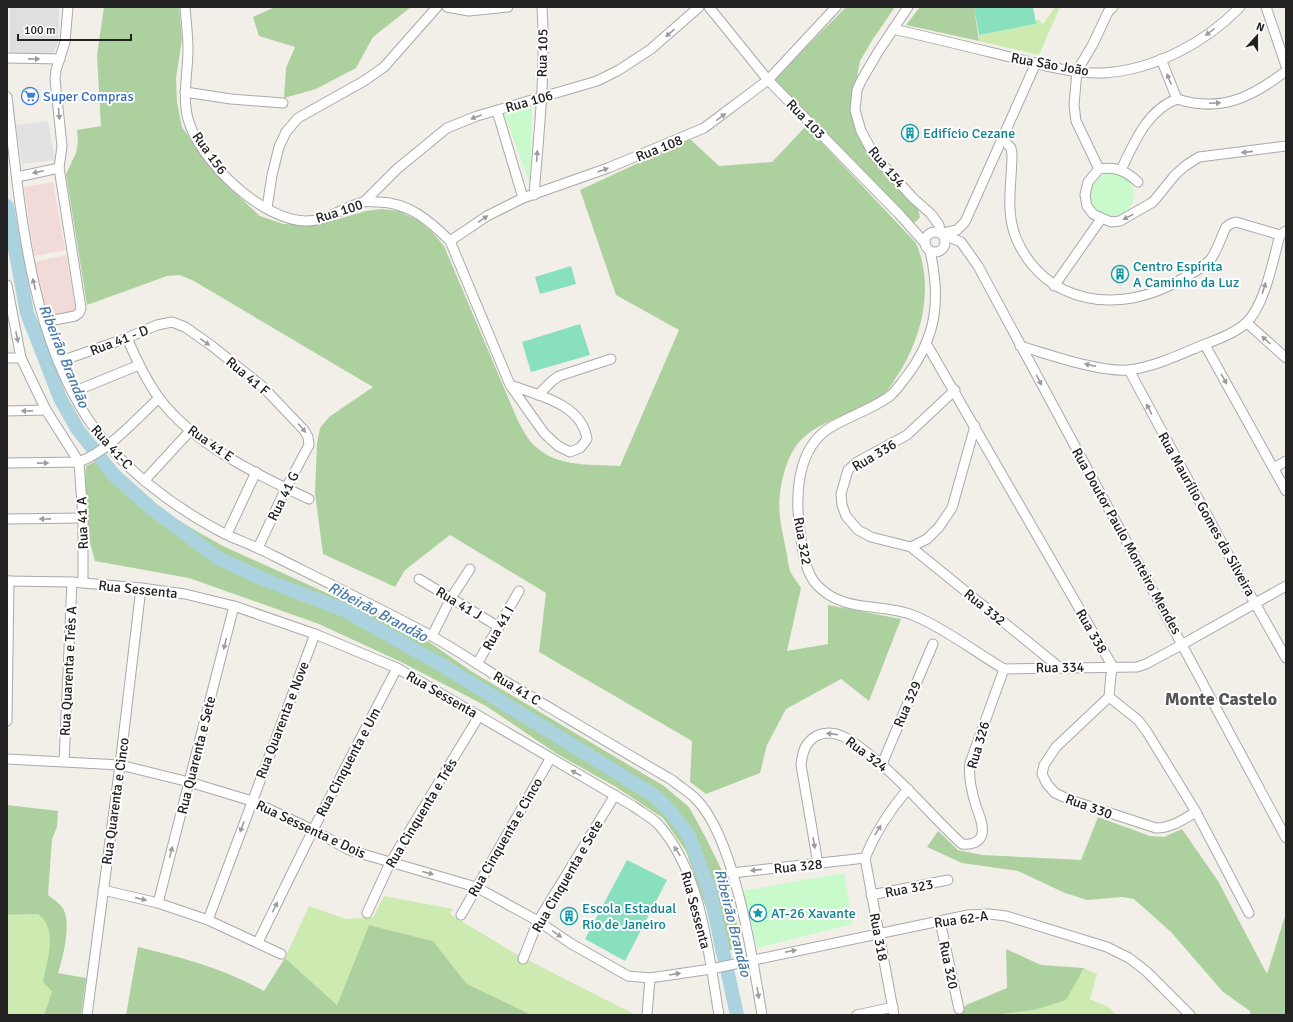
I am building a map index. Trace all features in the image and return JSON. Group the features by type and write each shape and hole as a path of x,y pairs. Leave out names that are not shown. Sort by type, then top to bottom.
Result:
{"street":[{"path":"44,322 75,316 79,313 81,308 59,168 62,146 55,79 65,42 68,7"},
{"name":"Rua 156","path":"185,7 188,50 185,106 188,119 195,136 208,156 232,183 252,200 267,208"},
{"path":"267,208 272,175 279,147 286,132 298,118 364,81 384,67 437,7"},
{"path":"447,7 469,11 508,7"},
{"name":"Rua 105","path":"534,195 542,98 544,30 542,7"},
{"name":"Rua 106","path":"364,202 397,169 447,128 477,116 597,81 619,70 651,49 699,7"},
{"name":"Rua 103","path":"709,7 768,80 910,225 928,247"},
{"name":"Rua 108","path":"450,241 487,216 523,198 608,168 704,128 768,80 836,7"},
{"name":"Rua 154","path":"908,7 892,29 861,81 857,90 855,110 861,131 874,155 913,198 931,214 936,233"},
{"path":"1099,169 1076,121 1074,105 1077,71 1093,44 1108,12 1113,7"},
{"name":"Rua São João","path":"892,29 1036,63 1077,71 1103,73 1161,59 1184,50 1228,19 1240,7"},
{"path":"1266,7 1286,66"},
{"path":"7,58 60,59"},
{"path":"1161,59 1177,99"},
{"path":"936,233 957,230 962,226 1036,63"},
{"path":"1121,170 1149,119 1166,103 1177,99 1190,104 1237,101 1263,89 1286,71"},
{"path":"185,92 232,99 283,103"},
{"name":"Rua 41-C","path":"7,97 16,177 32,275 44,322 58,362 88,419 104,447 166,499 227,534 258,548"},
{"path":"497,111 523,198"},
{"path":"1002,138 1011,148 1012,154 1010,221 1016,239 1032,266 1042,278 1054,286 1075,296 1116,301 1169,287 1199,269 1210,260 1226,227 1236,222 1283,233 1261,298 1247,322 1205,345 1156,363 1128,370 1098,367 1020,346"},
{"path":"1138,182 1128,172 1109,167 1099,169 1088,182 1085,195 1087,206 1093,214 1101,219 1111,222 1120,221 1153,202 1174,175 1199,157 1286,146"},
{"path":"16,177 59,168"},
{"name":"Rua 100","path":"267,208 291,219 306,221 323,220 364,202 385,202 415,212 433,223 450,241 510,385 544,432 558,446 570,452 580,448 586,439 585,429 578,418 559,404 510,385"},
{"path":"1054,286 1101,219"},
{"name":"Rua 103","path":"910,225 936,233"},
{"path":"936,233 928,247 936,276"},
{"path":"926,343 935,309 936,276 945,240 936,233"},
{"name":"Rua Doutor Paulo Monteiro Mendes","path":"936,233 957,239 965,246 978,266 1020,346 1183,644 1286,838"},
{"path":"928,247 936,252 943,248 959,244 965,246"},
{"path":"7,286 21,358 46,410 83,460"},
{"name":"Rua 41 - D","path":"58,362 127,338 157,325 172,322"},
{"name":"Rua 41 F","path":"172,322 185,327 212,346 262,386 304,430 308,437 309,445"},
{"path":"1247,322 1286,358"},
{"name":"Rua 41 E","path":"127,338 139,365 159,398 190,431 211,446 256,472 310,499"},
{"name":"Rua 338","path":"926,343 1113,667 1110,674 1109,697"},
{"name":"Rua 322","path":"926,343 911,369 892,395 865,412 830,427 814,444 803,465 798,485 798,515 801,545 810,573 817,586 831,597 854,606 913,615 931,624 1004,669"},
{"path":"1205,345 1286,491"},
{"path":"7,358 21,358"},
{"path":"538,395 559,376 611,359"},
{"path":"73,392 139,365"},
{"name":"Rua Maurílio Gomes da Silveira","path":"1128,370 1286,658"},
{"name":"Rua 336","path":"911,547 871,537 858,530 846,516 842,505 841,494 844,481 848,470 857,462 907,435 954,390"},
{"path":"7,463 83,460 104,447 159,398"},
{"path":"7,411 46,410"},
{"path":"911,547 927,539 939,527 952,508 975,426"},
{"path":"144,481 190,431"},
{"name":"Rua 41 G","path":"258,548 286,488 309,445"},
{"name":"Rua 41 A","path":"83,460 83,583"},
{"path":"1274,468 1286,461"},
{"path":"227,534 256,472"},
{"path":"7,519 84,518"},
{"name":"Rua 332","path":"911,547 1059,667"},
{"name":"Rua 41 C","path":"258,548 432,636 672,780 696,798 713,825 724,848 732,873 753,959 762,1015"},
{"path":"432,636 451,598 470,569"},
{"name":"Rua 41 J","path":"419,580 499,627"},
{"path":"7,721 8,581"},
{"name":"Rua Sessenta","path":"8,581 72,582 141,588 185,594 234,606 315,634 397,668 550,759 615,795 657,823 680,854 694,891 715,968 719,1015"},
{"name":"Rua Quarenta e Três A","path":"64,761 72,582"},
{"name":"Rua 334","path":"1004,669 1137,667 1146,664 1183,644 1286,586"},
{"name":"Rua Quarenta e Cinco","path":"87,1015 120,764 141,588"},
{"name":"Rua 41 I","path":"477,664 519,591"},
{"name":"Rua Quarenta e Sete","path":"158,903 234,606"},
{"name":"Rua Quarenta e Nove","path":"208,920 315,634"},
{"name":"Rua 329","path":"882,764 933,644"},
{"name":"Rua Cinquenta e Um","path":"258,942 313,830 397,668"},
{"name":"Rua 326","path":"975,843 980,839 982,833 982,822 969,773 970,763 1004,669"},
{"path":"1109,697 1138,720 1147,732 1196,812 1249,912"},
{"name":"Rua 330","path":"1109,697 1056,747 1044,765 1042,774 1047,784 1054,793 1070,800 1156,828 1165,828 1174,825 1196,812"},
{"name":"Rua Cinquenta e Três","path":"367,913 390,863 479,716"},
{"name":"Rua 324","path":"818,864 801,765 804,750 808,742 823,733 841,735 882,764 962,844 975,843"},
{"name":"Rua Sessenta e Dois","path":"7,759 120,764 189,782 252,801 313,830 349,850 476,887 538,921 570,943 628,976 650,978 715,968 742,962"},
{"name":"Rua Cinquenta e Cinco","path":"461,915 550,759"},
{"path":"865,858 873,839 895,804 908,789"},
{"name":"Rua Cinquenta e Sete","path":"523,959 538,921 615,795"},
{"name":"Rua 328","path":"732,873 865,858"},
{"name":"Rua 318","path":"865,858 894,1011"},
{"name":"Rua 323","path":"871,895 948,880"},
{"path":"103,890 158,903 208,920 281,954"},
{"name":"Rua 62-A","path":"742,962 968,915 989,914 1006,916 1107,947 1129,958 1146,971 1190,1015"},
{"name":"Rua 320","path":"940,921 959,1009"},
{"path":"647,1015 650,978"},
{"path":"857,1015 894,1011"}],"shaded area":[{"path":"10,7 59,7 58,42 52,56 10,53"},
{"path":"48,121 55,160 22,164 16,125"},
{"path":"53,182 65,250 34,256 24,187"},
{"path":"66,255 76,312 47,319 34,262"}],"green space":[{"path":"104,7 179,7 182,39 176,78 177,102 182,127 198,150 233,191 260,216 283,224 317,225 366,211 382,209 399,211 417,220 432,232 444,246 518,421 526,435 540,450 550,456 572,463 620,466 679,330 616,295 580,190 690,139 719,166 772,162 806,126 916,243 924,275 924,308 920,325 909,356 891,385 885,393 876,400 822,425 803,438 791,454 781,486 779,507 780,517 789,565 791,573 801,588 787,651 828,644 828,605 901,619 869,701 841,679 786,709 767,745 760,773 706,794 690,782 692,741 539,652 546,593 450,535 405,570 395,587 323,554 315,493 317,443 320,428 329,417 373,387 192,280 179,275 167,276 87,305 66,174 76,153 78,141 77,130 101,126 97,55"},
{"path":"411,7 373,37 356,68 316,89 284,98 286,68 295,47 259,36 253,17 273,8"},
{"path":"846,7 895,7 860,61 854,93 857,124 908,198 918,209 920,217 917,221 912,223 772,81"},
{"path":"920,7 974,7 979,41 906,25"},
{"path":"974,7 1033,7 1036,24 979,35"},
{"path":"1055,7 1060,7 1039,55 979,41 979,35 1036,24 1035,20 1039,20 1043,24"},
{"path":"532,107 530,183 504,114"},
{"path":"1112,173 1124,177 1130,183 1134,195 1130,207 1124,213 1112,217 1100,213 1094,207 1090,195 1094,183 1100,177"},
{"path":"571,266 576,284 540,294 535,277"},
{"path":"580,324 590,355 531,372 522,342"},
{"path":"105,456 141,493 163,511 198,532 223,546 377,616 429,642 471,671 664,786 689,807 727,881 742,946 716,955 710,919 686,851 663,818 616,787 557,754 486,706 401,662 319,624 189,578 95,561 83,518 86,466"},
{"path":"7,805 58,811 57,827 52,839 48,895 62,908 66,919 67,927 65,943 58,973 86,978 81,1015 44,1015 52,991 43,982 50,945 48,928 38,914 7,915"},
{"path":"1098,817 1150,836 1164,837 1182,829 1218,881 1267,974 1286,913 1286,1015 1251,1015 1250,1011 1223,992 1171,932 1134,899 1122,897 1087,900 1065,893 1018,871 962,863 927,847 938,831 958,850 982,855 1081,860"},
{"path":"627,860 667,880 625,961 585,939"},
{"path":"844,873 853,924 757,948 743,891"},
{"path":"384,896 453,909 450,914 518,955 636,1015 532,1015 467,984 433,941 369,925 337,1005 285,958 309,906 346,919 373,917"},
{"path":"38,914 47,921 50,931 52,991 44,1015 7,1015 7,915"},
{"path":"369,925 433,941 467,984 532,1015 126,1015 138,947 218,970 264,991 285,958 337,1005"},
{"path":"1006,949 1041,965 1084,968 1066,1000 1035,1010 994,1015 958,1015 966,1005 1007,988"},
{"path":"1084,968 1097,974 1090,999 1110,1008 1116,1015 994,1015 1035,1010 1065,1000"}],"waterway":[{"name":"Ribeirão Brandão","path":"7,206 27,313 60,398 78,430 114,475 152,509 218,558 263,579 344,610 440,664 655,796 670,811 689,836 710,892 737,1015"}],"place":[{"name":"Super Compras","path":"30,96"},
{"name":"Edifício Cezane","path":"910,133"},
{"name":"Centro Espírita A Caminho da Luz","path":"1120,274"},
{"name":"AT-26 Xavante","path":"758,913"},
{"name":"Escola Estadual Rio de Janeiro","path":"569,916"}],"district":[{"name":"Monte Castelo","path":"1221,699"}]}
